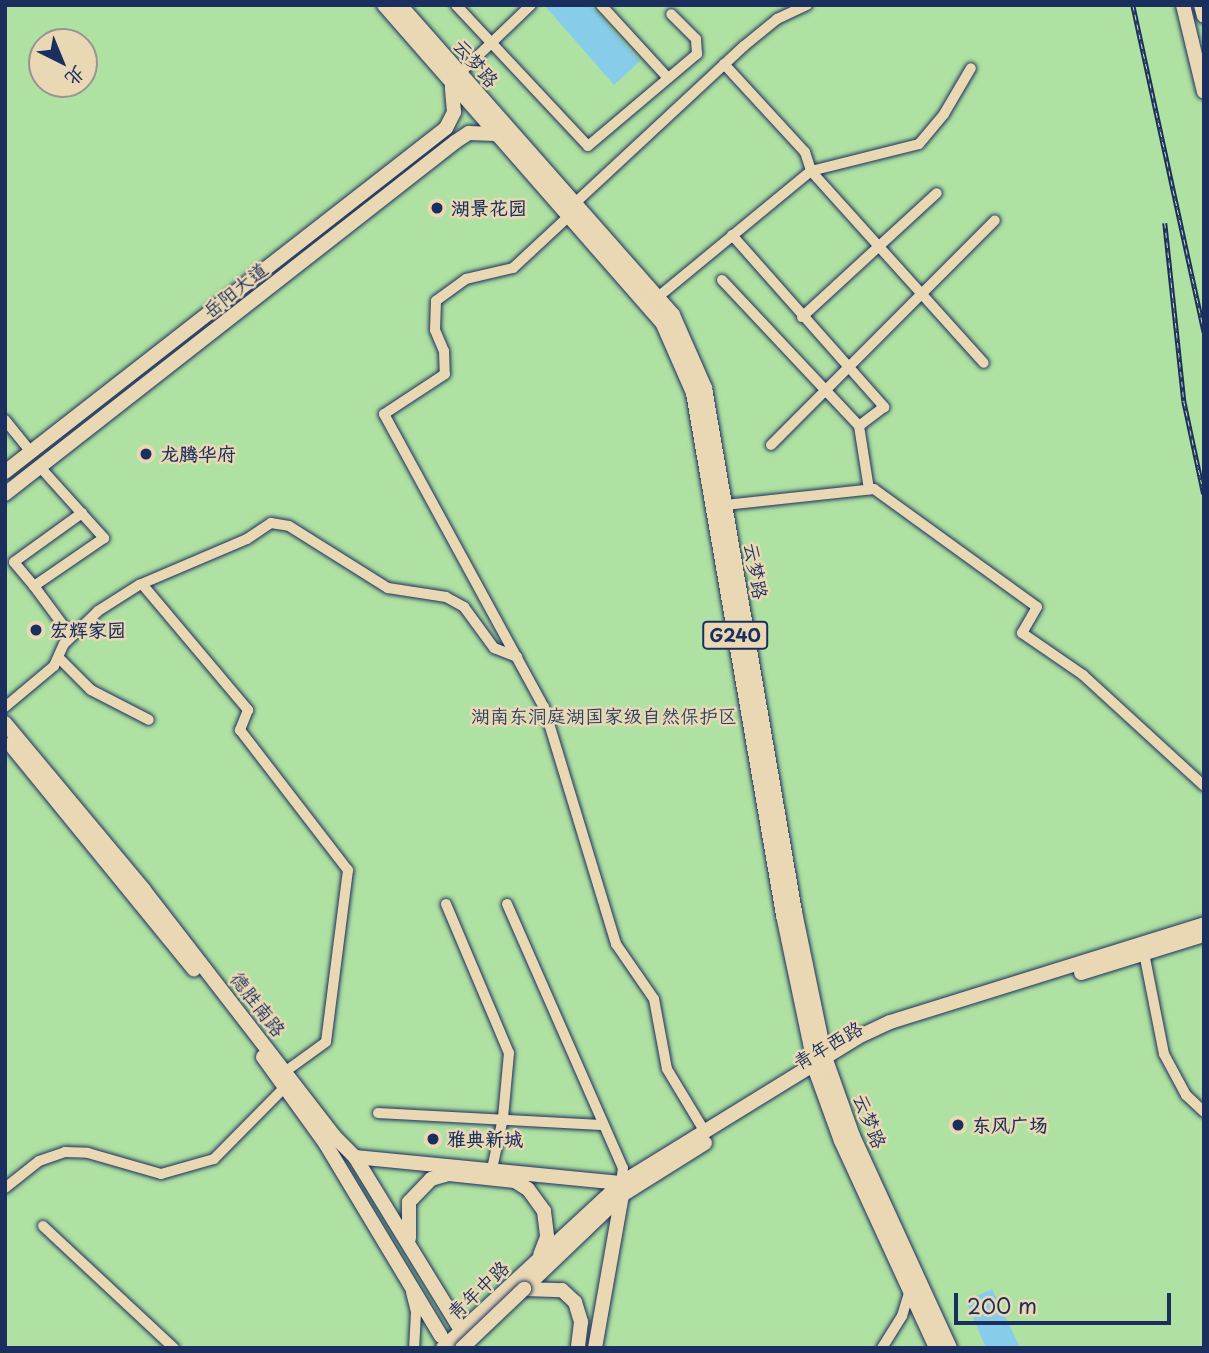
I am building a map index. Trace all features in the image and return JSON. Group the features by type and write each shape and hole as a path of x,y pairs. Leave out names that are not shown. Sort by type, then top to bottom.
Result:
{"main road":[{"name":"G240","path":"384,5 456,79 495,134 572,210 662,322 693,393 781,901 821,1064 841,1141 936,1348"},
{"name":"云梦路","path":"400,5 456,79 572,210 673,315 705,388 821,1064 950,1348"},
{"path":"1183,5 1204,92"},
{"path":"1201,5 1204,16"},
{"name":"岳阳大道","path":"5,472 446,128 454,112 456,79"},
{"name":"岳阳大道","path":"5,494 455,142 469,133 495,134"},
{"name":"德胜南路","path":"5,723 286,1072 334,1136 355,1157 458,1325"},
{"name":"德胜南路","path":"5,738 285,1087 406,1276 442,1342"},
{"name":"青年西路","path":"524,1289 622,1189 890,1022 1204,924"},
{"name":"青年西路","path":"538,1260 622,1189 705,1132 821,1064 901,1028 1204,935"},
{"path":"355,1157 492,1169 622,1189 595,1348"},
{"path":"413,1253 406,1220 410,1202 421,1185 449,1174 515,1181 528,1189 544,1211 547,1223 538,1260"},
{"name":"青年中路","path":"442,1342 538,1260"},
{"path":"524,1289 562,1290 575,1302 581,1322 578,1348"},
{"name":"青年中路","path":"462,1348 524,1289"}],"street":[{"path":"456,5 588,146 697,54 696,39 671,13"},
{"path":"456,79 490,41 531,5"},
{"path":"601,5 668,78"},
{"path":"705,1132 667,1069 654,999 616,944 549,720 384,414 446,374 444,351 435,330 436,300 466,279 513,268 724,64 777,19 807,5"},
{"path":"724,64 805,152 811,171 984,363"},
{"path":"658,298 811,171 919,144 944,114 971,68"},
{"path":"803,317 937,193"},
{"path":"771,445 923,296 995,220"},
{"path":"732,235 884,407 859,426"},
{"path":"722,280 859,426 869,489"},
{"path":"5,420 31,452"},
{"path":"34,586 104,538 40,467"},
{"path":"725,505 869,489 1037,607 1022,633 1083,675 1204,786"},
{"path":"71,636 15,562 82,513"},
{"path":"149,720 91,690 60,659 59,652 71,636 98,611 142,584 279,523 388,588 425,590 464,607 494,648 517,657"},
{"path":"7,560 71,636"},
{"path":"142,584 248,710 240,730 348,870 326,1042 286,1072"},
{"path":"5,707 60,659"},
{"path":"446,904 509,1053 503,1118 492,1169"},
{"path":"507,904 622,1168 622,1189"},
{"path":"1144,953 1164,1054 1186,1095 1204,1112"},
{"path":"5,1188 39,1161 65,1152 88,1153 161,1174 214,1159 285,1087"},
{"path":"378,1113 601,1125"},
{"path":"44,1226 174,1348"},
{"path":"406,1276 416,1312 414,1348"},
{"path":"882,1348 902,1315 910,1290"}],"green space":[{"name":"湖南东洞庭湖国家级自然保护区","path":"5,5 1204,5 1204,1348 5,1348"}],"water":[{"path":"544,5 590,5 640,61 614,85"},
{"path":"992,1289 1019,1345 1012,1348 986,1348 966,1301"}],"railway":[{"path":"1133,5 1204,332"},
{"path":"1165,223 1184,401 1204,494"}],"place":[{"name":"湖景花园","path":"437,208"},
{"name":"龙腾华府","path":"146,454"},
{"name":"宏辉家园","path":"36,630"},
{"name":"东风广场","path":"958,1125"},
{"name":"雅典新城","path":"433,1139"}]}
